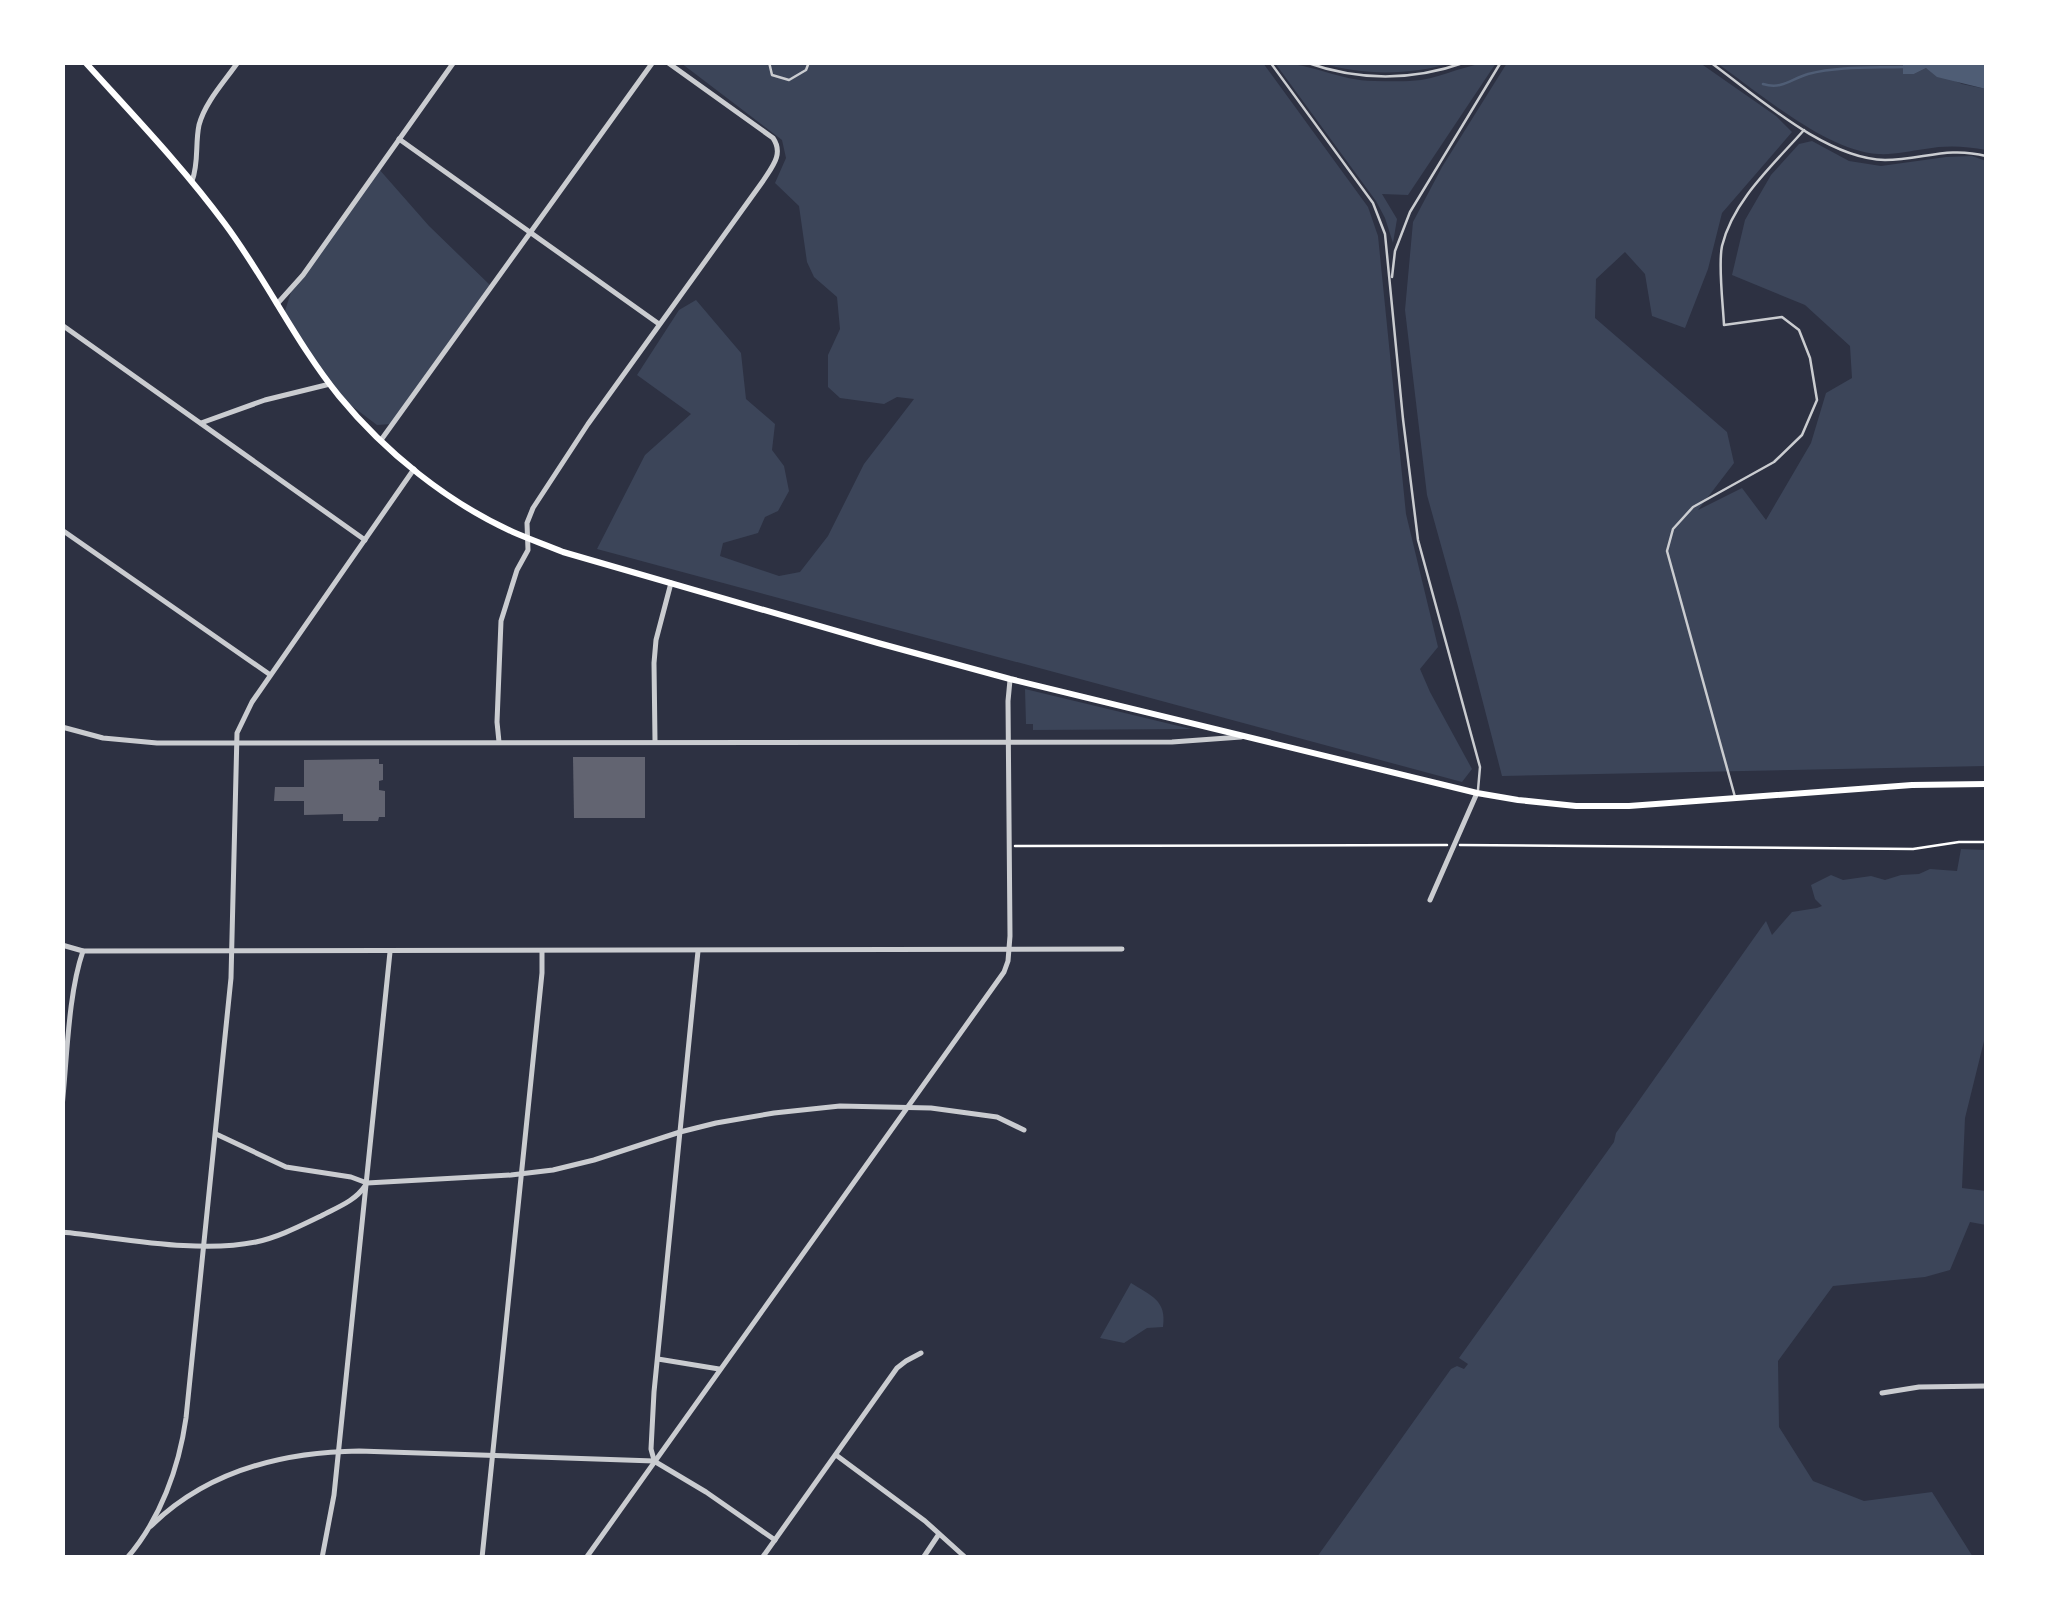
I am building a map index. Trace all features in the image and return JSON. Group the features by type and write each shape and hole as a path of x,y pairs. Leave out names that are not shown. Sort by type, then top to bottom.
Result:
{"main road":[{"path":"85,62 192,181 228,228 330,384 380,440 414,470 464,504 513,532 562,552 878,644 1518,800 1628,806 1912,785 1986,784"}],"street":[{"path":"192,181 197,168 200,122 238,62"},
{"path":"277,304 303,275 454,62"},
{"path":"380,440 653,62"},
{"path":"499,742 502,622 517,570 528,550 527,523 544,490 779,152 773,138 667,62"},
{"path":"399,139 660,324"},
{"path":"62,326 365,540"},
{"path":"201,422 265,400 330,384"},
{"path":"126,1558 149,1528 170,1483 183,1440 233,952 236,742 242,719 414,470"},
{"path":"62,530 270,675"},
{"path":"655,742 656,640 672,583"},
{"path":"586,1558 1004,972 1010,950 1010,678"},
{"path":"62,727 121,741 157,744 1172,742 1249,736"},
{"path":"1430,900 1478,793"},
{"path":"62,945 83,951 233,952 1122,949"},
{"path":"62,1107 74,989 83,951"},
{"path":"482,1558 542,951"},
{"path":"654,1461 651,1449 658,1359 698,951"},
{"path":"322,1558 334,1495 390,952"},
{"path":"216,1134 286,1167 351,1176 367,1183 553,1170 680,1132 774,1112 840,1106 908,1107 997,1117 1024,1130"},
{"path":"62,1232 204,1246 245,1244 286,1232 354,1199 367,1183"},
{"path":"762,1558 898,1368 921,1353"},
{"path":"658,1359 720,1370"},
{"path":"1882,1393 1918,1387 1986,1386"},
{"path":"149,1528 180,1502 234,1472 278,1459 338,1451 654,1461 774,1540"},
{"path":"836,1455 926,1521 966,1558"},
{"path":"923,1558 939,1534"}],"lane":[{"path":"768,62 772,74 789,80 806,70 809,62"},
{"path":"1270,62 1373,203 1385,234 1415,522 1428,583 1480,767 1478,793"},
{"path":"1304,62 1368,77 1406,76 1466,62"},
{"path":"1391,284 1395,252 1410,212 1501,62"},
{"path":"1710,62 1835,149 1860,157 1901,159 1951,151 1986,156"},
{"path":"1736,798 1666,551 1673,528 1692,507 1774,462 1802,434 1818,400 1810,358 1799,330 1782,317 1724,326 1722,248 1735,214 1804,130"}],"path":[{"path":"1008,846 1913,849 1986,842"}],"shaded area":[{"path":"681,63 1263,63 1368,207 1378,236 1406,514 1438,647 1420,669 1472,769 1462,782 597,549 645,455 691,414 637,375 679,310 696,300 741,353 746,399 775,424 772,450 784,466 789,491 778,511 765,517 758,533 723,543 720,556 779,576 800,572 828,536 864,464 914,399 897,397 884,404 840,398 828,387 828,355 840,329 837,297 814,277 807,262 799,206 775,183 786,158 782,140"},
{"path":"1275,63 1361,80 1398,81 1421,80 1496,63 1408,195 1382,194 1397,219 1393,243 1376,201"},
{"path":"1322,63 1451,63 1387,72"},
{"path":"1507,63 1700,63 1776,116 1792,132 1722,213 1708,269 1685,328 1652,316 1645,274 1625,252 1596,279 1595,318 1727,432 1734,463 1698,510 1742,488 1766,520 1811,443 1826,393 1852,378 1850,346 1805,305 1732,275 1745,220 1771,175 1799,144 1812,141 1849,161 1881,166 1946,157 1972,156 1986,161 1986,766 1502,776 1427,495 1405,310 1413,222 1442,167"},
{"path":"1717,63 1906,63 1903,74 1926,68 1962,84 1986,89 1986,150 1948,147 1884,154 1858,150 1794,119"},
{"path":"1906,63 1986,63 1986,89 1937,77 1926,68 1903,74"},
{"path":"378,168 429,226 492,287 392,424 377,425 340,397 284,314 292,289"},
{"path":"1025,689 1191,729 1033,730 1033,724 1026,724"},
{"path":"1961,849 1986,850 1986,1033 1965,1118 1962,1188 1986,1191 1986,1225 1970,1222 1950,1270 1925,1277 1833,1286 1778,1361 1779,1427 1813,1481 1864,1501 1932,1492 1973,1557 1317,1557 1451,1369 1464,1369 1468,1364 1459,1358 1766,921 1772,935 1792,912 1822,906 1811,885 1831,875 1843,880 1871,876 1885,880 1930,869 1957,871"},
{"path":"1131,1283 1160,1305 1163,1327 1147,1328 1124,1343 1100,1338"}],"building":[{"path":"573,757 645,757 645,818 574,818"},
{"path":"379,759 379,764 383,764 379,790 385,791 385,817 378,821 343,821 343,814 304,815 304,801 274,801 275,787 304,787 304,760"}],"waterway":[{"path":"1763,84 1781,85 1831,70 1903,67"}]}
